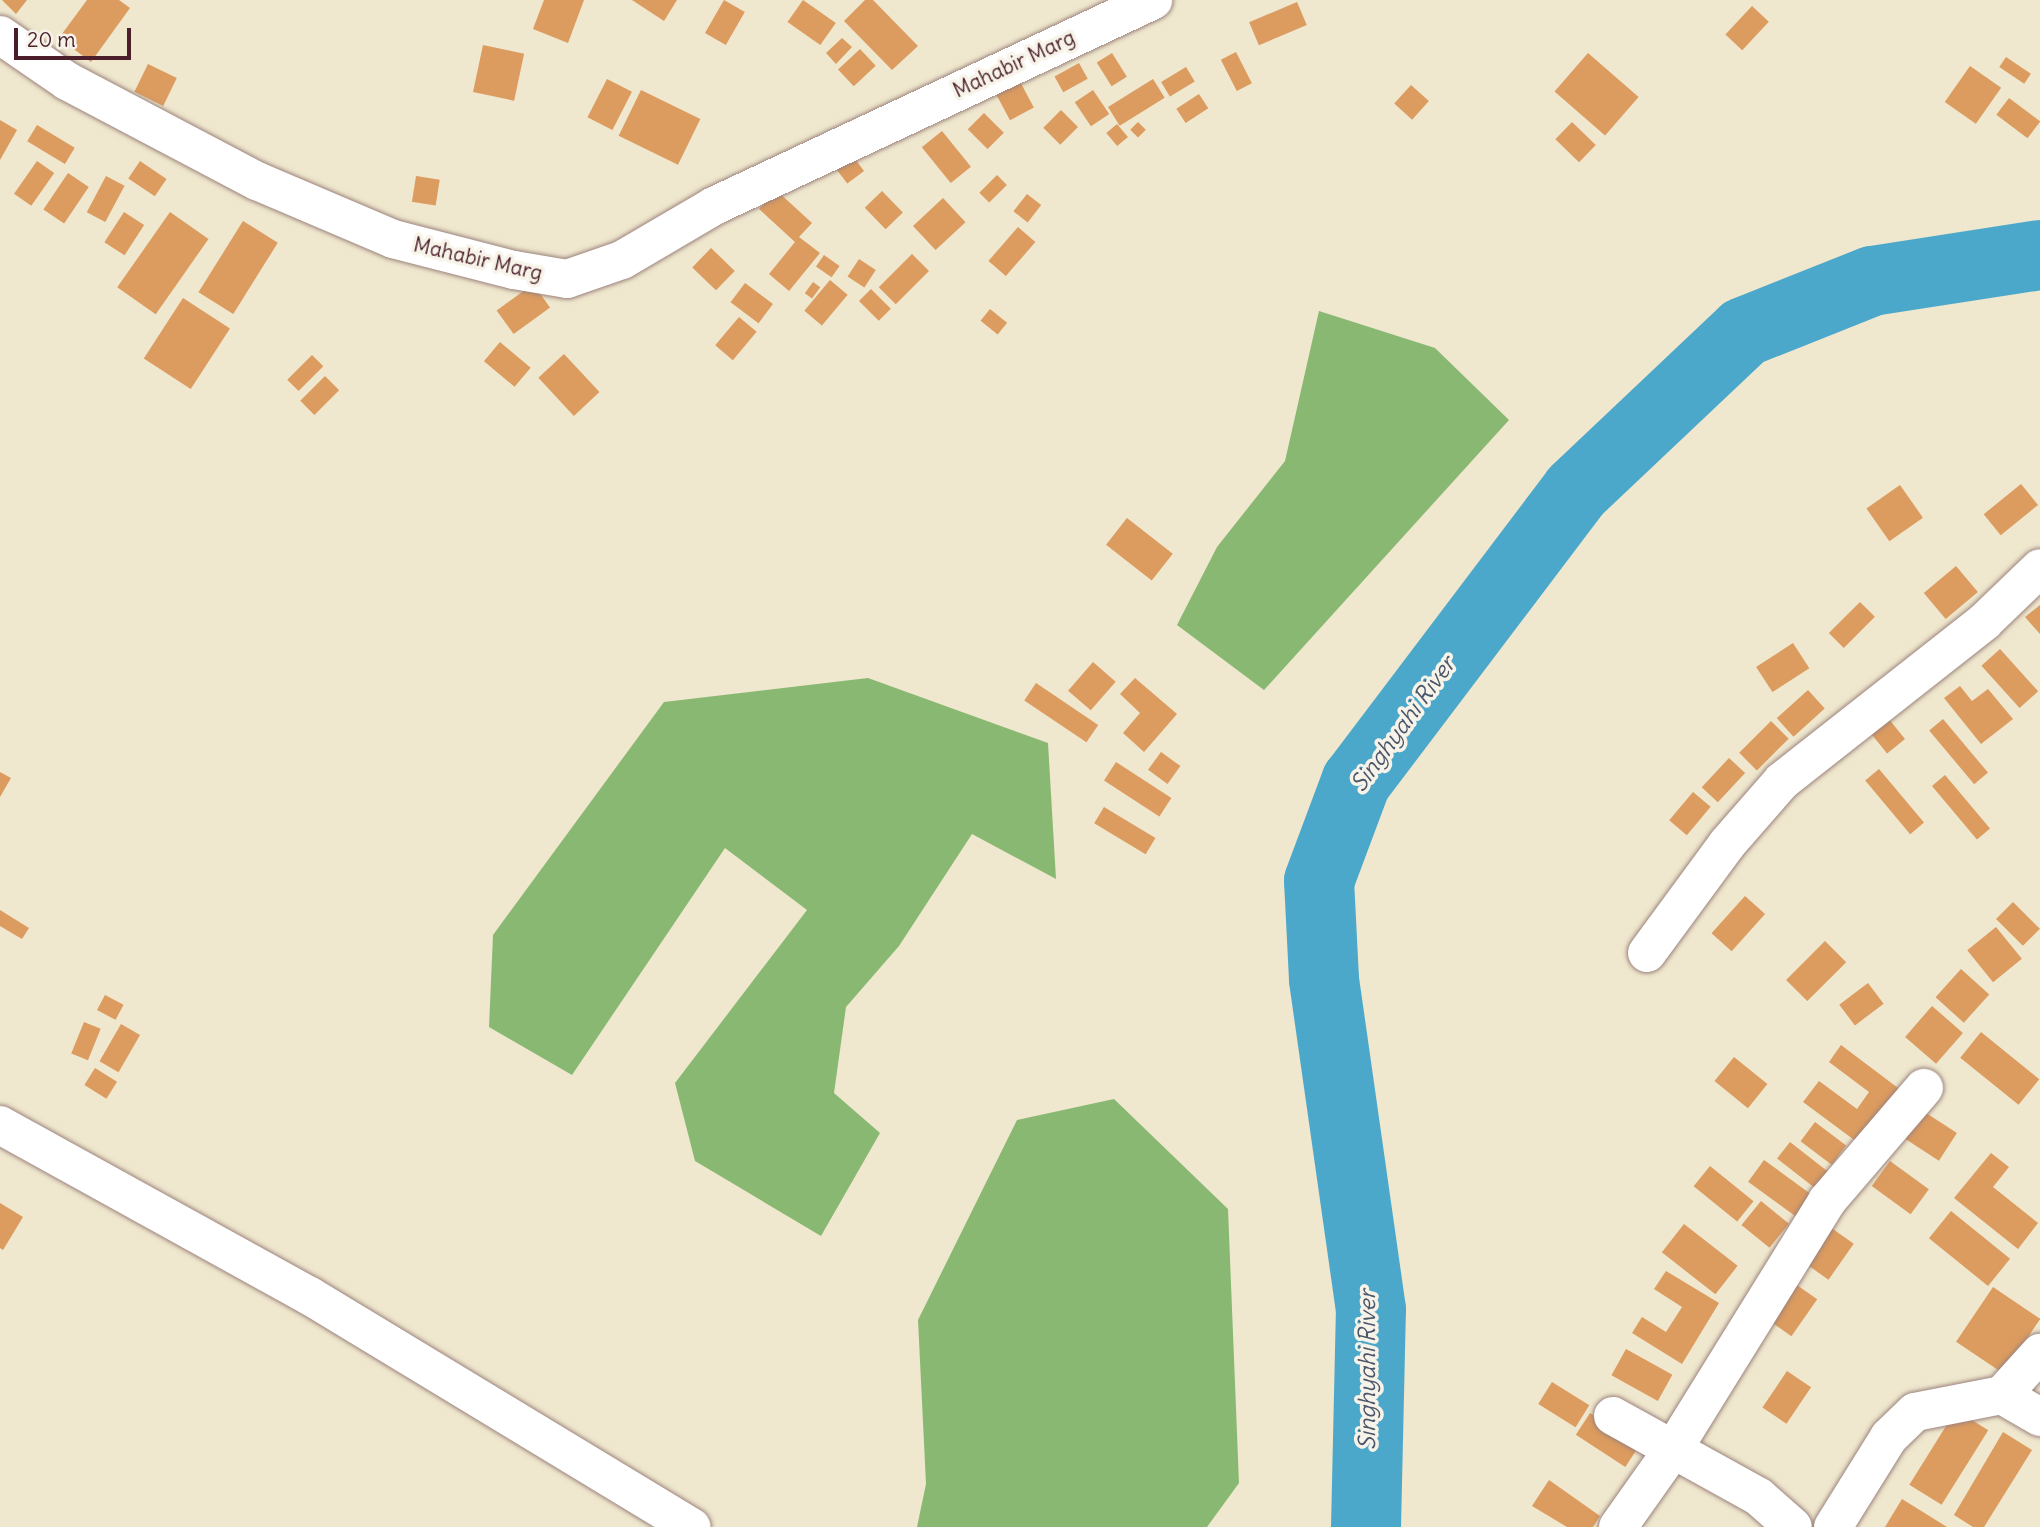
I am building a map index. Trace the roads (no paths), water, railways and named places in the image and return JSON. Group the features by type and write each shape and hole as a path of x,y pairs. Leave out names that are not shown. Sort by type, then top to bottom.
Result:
{"street":[{"name":"Mahabir Marg","path":"0,35 67,81 257,181 393,239 514,270 566,279 622,260 714,206 1153,0"},
{"path":"1647,953 1727,844 1782,781 1985,621 2040,568"},
{"path":"1618,1527 1674,1448 1757,1307 1827,1201 1924,1088"},
{"path":"0,1125 310,1296 692,1527"},
{"path":"1833,1527 1889,1437 1914,1412 2002,1395 2040,1353"},
{"path":"2002,1395 2040,1417"},
{"path":"1613,1416 1759,1497 1793,1527"}],"waterway":[{"name":"Singhyahi River","path":"1366,1527 1371,1310 1324,979 1319,881 1356,782 1576,491 1744,332 1872,281 2040,255"}]}
